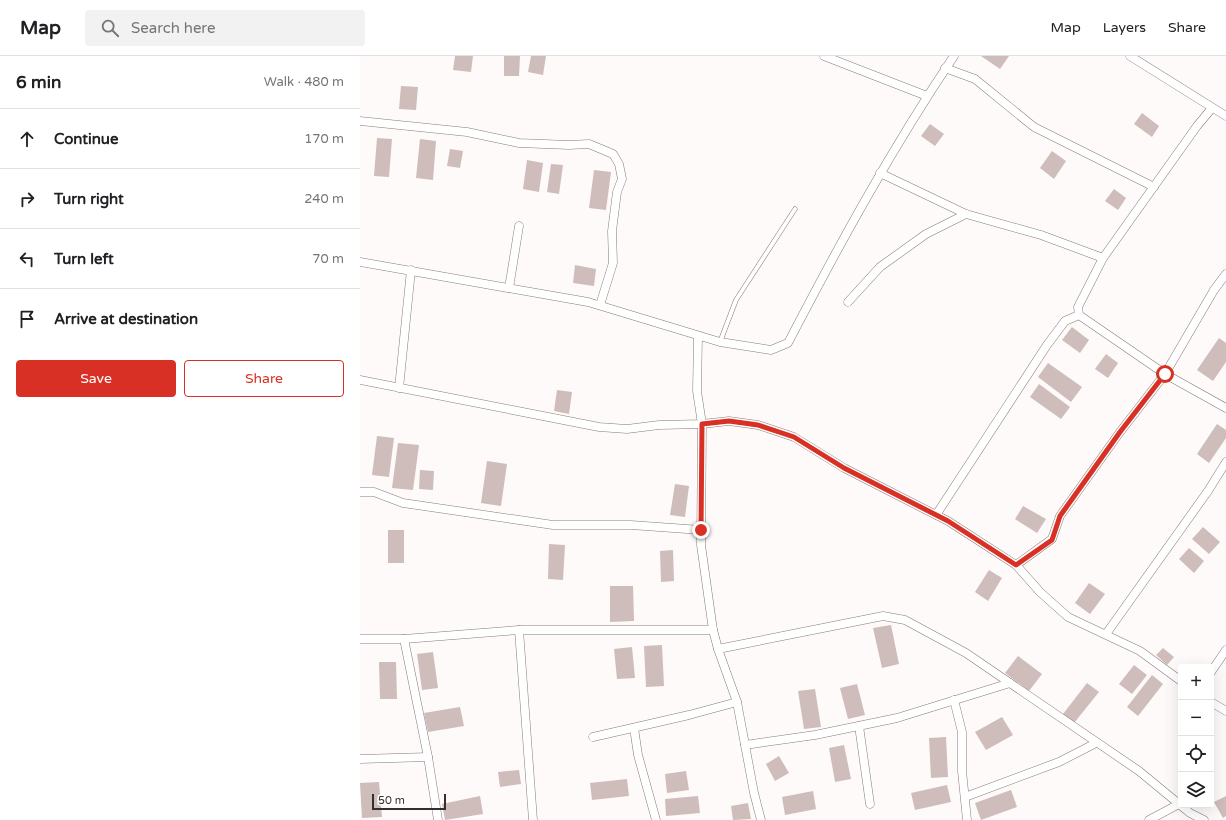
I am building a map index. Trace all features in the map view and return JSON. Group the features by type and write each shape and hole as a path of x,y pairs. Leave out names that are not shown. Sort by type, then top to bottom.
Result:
{"street":[{"path":"824,56 927,96"},
{"path":"360,262 600,305 720,342 771,350 788,343 844,237 880,173 927,96 954,56"},
{"path":"1130,56 1226,116"},
{"path":"945,68 975,79 1034,127 1154,186"},
{"path":"1212,108 1103,258 1078,307 1079,315 1165,374 1226,408"},
{"path":"360,120 467,132 519,143 569,145 589,144 613,154 619,164 622,179 617,192 612,231 613,263 600,305"},
{"path":"880,173 966,214 1041,235 1103,258"},
{"path":"848,302 880,267 926,234 966,214"},
{"path":"509,288 518,226"},
{"path":"399,388 411,270"},
{"path":"1016,565 1052,540 1060,516 1120,432 1165,374 1214,290 1226,274"},
{"path":"936,515 1047,345 1065,321 1079,315"},
{"path":"698,336 697,391 702,424 701,545 713,630 718,649 737,702 761,820"},
{"path":"360,380 599,428 627,429 659,425 702,424 729,421 758,425 794,437 844,468 936,515 1016,565 1040,592 1068,618 1106,634 1140,651 1178,679"},
{"path":"1106,634 1208,491 1226,462"},
{"path":"360,492 374,492 403,503 553,525 631,525 701,530"},
{"path":"718,649 883,616 905,620 966,654 1010,683 1139,771 1178,803"},
{"path":"360,639 404,639 519,630 713,630"},
{"path":"519,630 533,820"},
{"path":"404,639 428,757 438,820"},
{"path":"1214,668 1226,650"},
{"path":"745,745 815,736 897,718 1010,683"},
{"path":"954,700 962,732 962,771 967,820"},
{"path":"593,737 737,702"},
{"path":"1214,704 1226,711"},
{"path":"859,726 870,804"},
{"path":"634,728 638,755 656,820"},
{"path":"965,797 1059,762 1096,743"},
{"path":"360,759 428,757"},
{"path":"1149,820 1178,805"},
{"path":"1184,808 1204,820"}],"lane":[{"path":"720,342 736,300 795,209"}],"building":[{"path":"455,56 473,56 471,72 453,70"},
{"path":"504,56 520,56 519,76 504,76"},
{"path":"531,56 546,56 543,75 528,72"},
{"path":"981,56 1009,56 1000,69"},
{"path":"401,86 418,87 416,110 399,109"},
{"path":"1142,113 1159,126 1152,137 1134,124"},
{"path":"930,124 944,134 935,146 921,136"},
{"path":"377,138 392,139 389,177 374,176"},
{"path":"420,139 436,141 433,180 416,178"},
{"path":"450,149 463,151 460,168 447,166"},
{"path":"1052,151 1066,161 1054,179 1040,168"},
{"path":"527,160 543,163 539,192 523,189"},
{"path":"551,164 563,165 559,194 547,192"},
{"path":"594,170 611,172 606,210 589,208"},
{"path":"1114,189 1126,198 1118,210 1105,201"},
{"path":"575,265 596,269 594,286 573,283"},
{"path":"1072,327 1089,340 1080,353 1062,340"},
{"path":"1219,338 1226,343 1226,362 1213,381 1197,370"},
{"path":"1106,354 1118,363 1108,378 1095,369"},
{"path":"1048,363 1082,387 1071,402 1038,377"},
{"path":"1039,384 1070,407 1061,419 1030,397"},
{"path":"557,390 572,392 569,414 554,411"},
{"path":"1217,424 1226,430 1226,438 1209,463 1197,454"},
{"path":"377,436 394,438 389,477 372,475"},
{"path":"398,443 419,445 413,490 392,488"},
{"path":"487,461 507,464 501,506 481,503"},
{"path":"420,470 434,471 433,490 419,489"},
{"path":"675,484 689,486 685,517 670,515"},
{"path":"1023,506 1046,519 1037,533 1015,519"},
{"path":"1203,527 1220,542 1209,554 1192,539"},
{"path":"388,530 404,530 404,563 388,563"},
{"path":"549,544 565,545 563,580 548,579"},
{"path":"1189,548 1204,561 1194,573 1179,559"},
{"path":"673,550 674,581 661,582 660,551"},
{"path":"989,570 1002,578 988,601 975,592"},
{"path":"1089,583 1105,594 1090,614 1075,603"},
{"path":"610,586 633,586 634,621 610,622"},
{"path":"891,625 899,664 882,668 873,628"},
{"path":"662,645 664,686 646,687 644,646"},
{"path":"632,647 635,678 617,679 614,649"},
{"path":"1163,648 1174,657 1167,665 1156,655"},
{"path":"433,652 438,688 422,690 417,654"},
{"path":"1018,656 1042,674 1029,691 1005,673"},
{"path":"379,662 396,662 397,699 380,699"},
{"path":"1134,665 1147,675 1132,694 1119,684"},
{"path":"1152,675 1163,684 1138,716 1127,707"},
{"path":"1087,683 1099,692 1074,723 1063,714"},
{"path":"857,684 865,715 848,719 840,688"},
{"path":"815,689 821,727 804,729 798,691"},
{"path":"460,707 464,726 428,732 424,713"},
{"path":"1002,717 1013,735 986,750 975,732"},
{"path":"946,737 948,777 931,778 929,738"},
{"path":"844,745 851,779 835,782 829,748"},
{"path":"779,756 789,773 775,781 766,764"},
{"path":"519,770 521,784 500,787 498,772"},
{"path":"686,771 689,790 667,793 665,774"},
{"path":"627,779 629,796 592,800 590,783"},
{"path":"379,782 382,817 362,818 360,783"},
{"path":"947,785 951,802 915,810 911,793"},
{"path":"1011,790 1017,807 981,820 975,803"},
{"path":"813,791 816,809 785,815 782,797"},
{"path":"480,796 483,814 445,820 442,804"},
{"path":"698,796 700,813 666,816 665,799"},
{"path":"1226,796 1226,816 1223,818 1214,802"},
{"path":"748,803 751,819 733,820 731,806"}],"route":[{"path":"701,530 702,424 729,421 758,425 794,437 844,468 948,521 1016,565 1046,546 1052,540 1060,516 1120,432 1165,374"}]}
